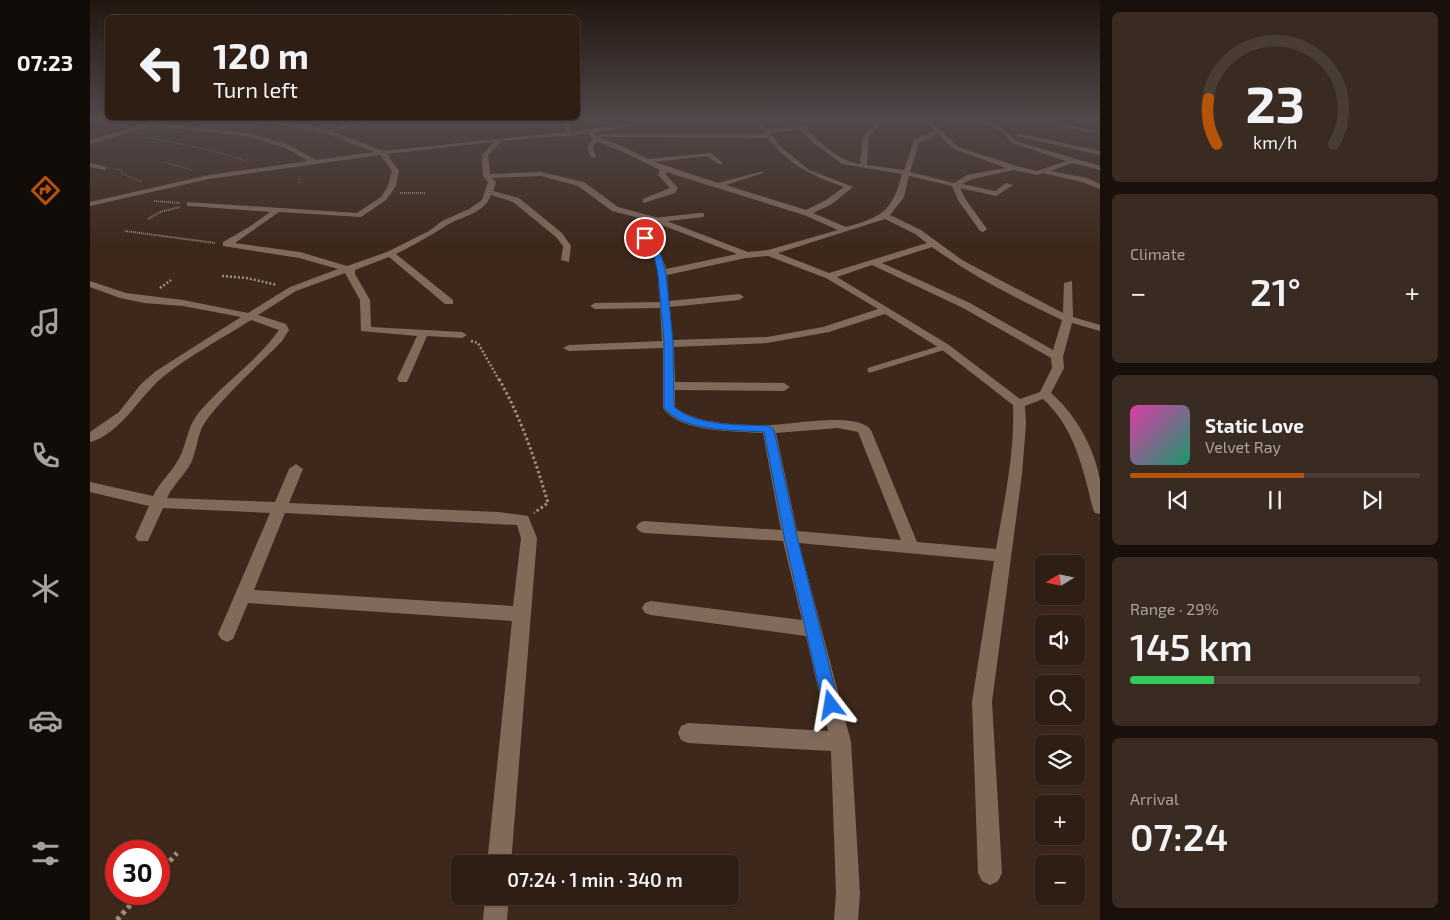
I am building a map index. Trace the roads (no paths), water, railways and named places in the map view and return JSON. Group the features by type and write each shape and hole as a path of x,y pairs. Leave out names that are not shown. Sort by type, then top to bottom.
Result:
{"street":[{"path":"90,204 209,177 322,161"},
{"path":"190,204 358,215 380,202 395,183 396,171 388,161"},
{"path":"90,438 123,416 144,387 160,373 292,290 390,254 472,211 485,201 492,182 487,176 486,161"},
{"path":"648,161 665,169 807,213 845,230"},
{"path":"796,161 807,170 849,187 828,202 807,213"},
{"path":"840,161 844,164 906,173 996,194 1009,185"},
{"path":"863,167 864,161"},
{"path":"662,274 747,255 769,253 885,216 900,197 906,173 912,161"},
{"path":"994,161 1028,172 1046,172 1084,180 1100,187"},
{"path":"1046,172 1073,161 1100,168"},
{"path":"90,165 104,168"},
{"path":"955,185 970,177 1014,168"},
{"path":"646,201 672,191 674,188 662,175 665,169"},
{"path":"720,185 761,172"},
{"path":"487,176 536,174 554,176 581,184 615,209 654,219 747,255"},
{"path":"955,185 962,200 983,229"},
{"path":"488,192 516,200 559,235 566,246 566,260"},
{"path":"277,210 252,229 226,244 300,255 350,270"},
{"path":"885,216 918,232 932,244 991,280 1068,319 1100,328"},
{"path":"654,219 643,232 647,243 658,255 662,274 668,342 669,408 681,418 713,425 769,430 838,424 859,426 864,430 912,548"},
{"path":"829,276 932,244"},
{"path":"769,253 829,276 886,310 944,348 1019,404"},
{"path":"390,254 449,302"},
{"path":"872,262 903,274 969,307 1057,357"},
{"path":"350,270 350,274 366,299 368,308 365,328 383,332 424,332 462,335"},
{"path":"1019,404 1045,394 1058,368 1057,357 1068,319 1069,283"},
{"path":"90,284 124,296 144,300 183,303 250,316 282,326 284,330 206,413 194,430 192,443 184,463 164,488 143,537"},
{"path":"595,306 665,305 739,297"},
{"path":"569,348 668,342 767,340 825,330 886,310"},
{"path":"402,380 424,332"},
{"path":"668,386 784,387"},
{"path":"1045,394 1058,404 1075,427 1088,462 1100,509"},
{"path":"990,873 982,702 1020,424 1019,404"},
{"path":"769,430 790,536 841,742 848,893 846,920"},
{"path":"227,634 296,468"},
{"path":"90,487 159,502 278,509 498,517 523,520 529,538 500,855"},
{"path":"644,527 790,536 1003,556"},
{"path":"242,596 522,614"},
{"path":"651,608 812,630"},
{"path":"688,732 841,742"},
{"path":"495,920 496,905"}],"lane":[{"path":"654,219 702,215"},
{"path":"870,370 944,348"}]}
